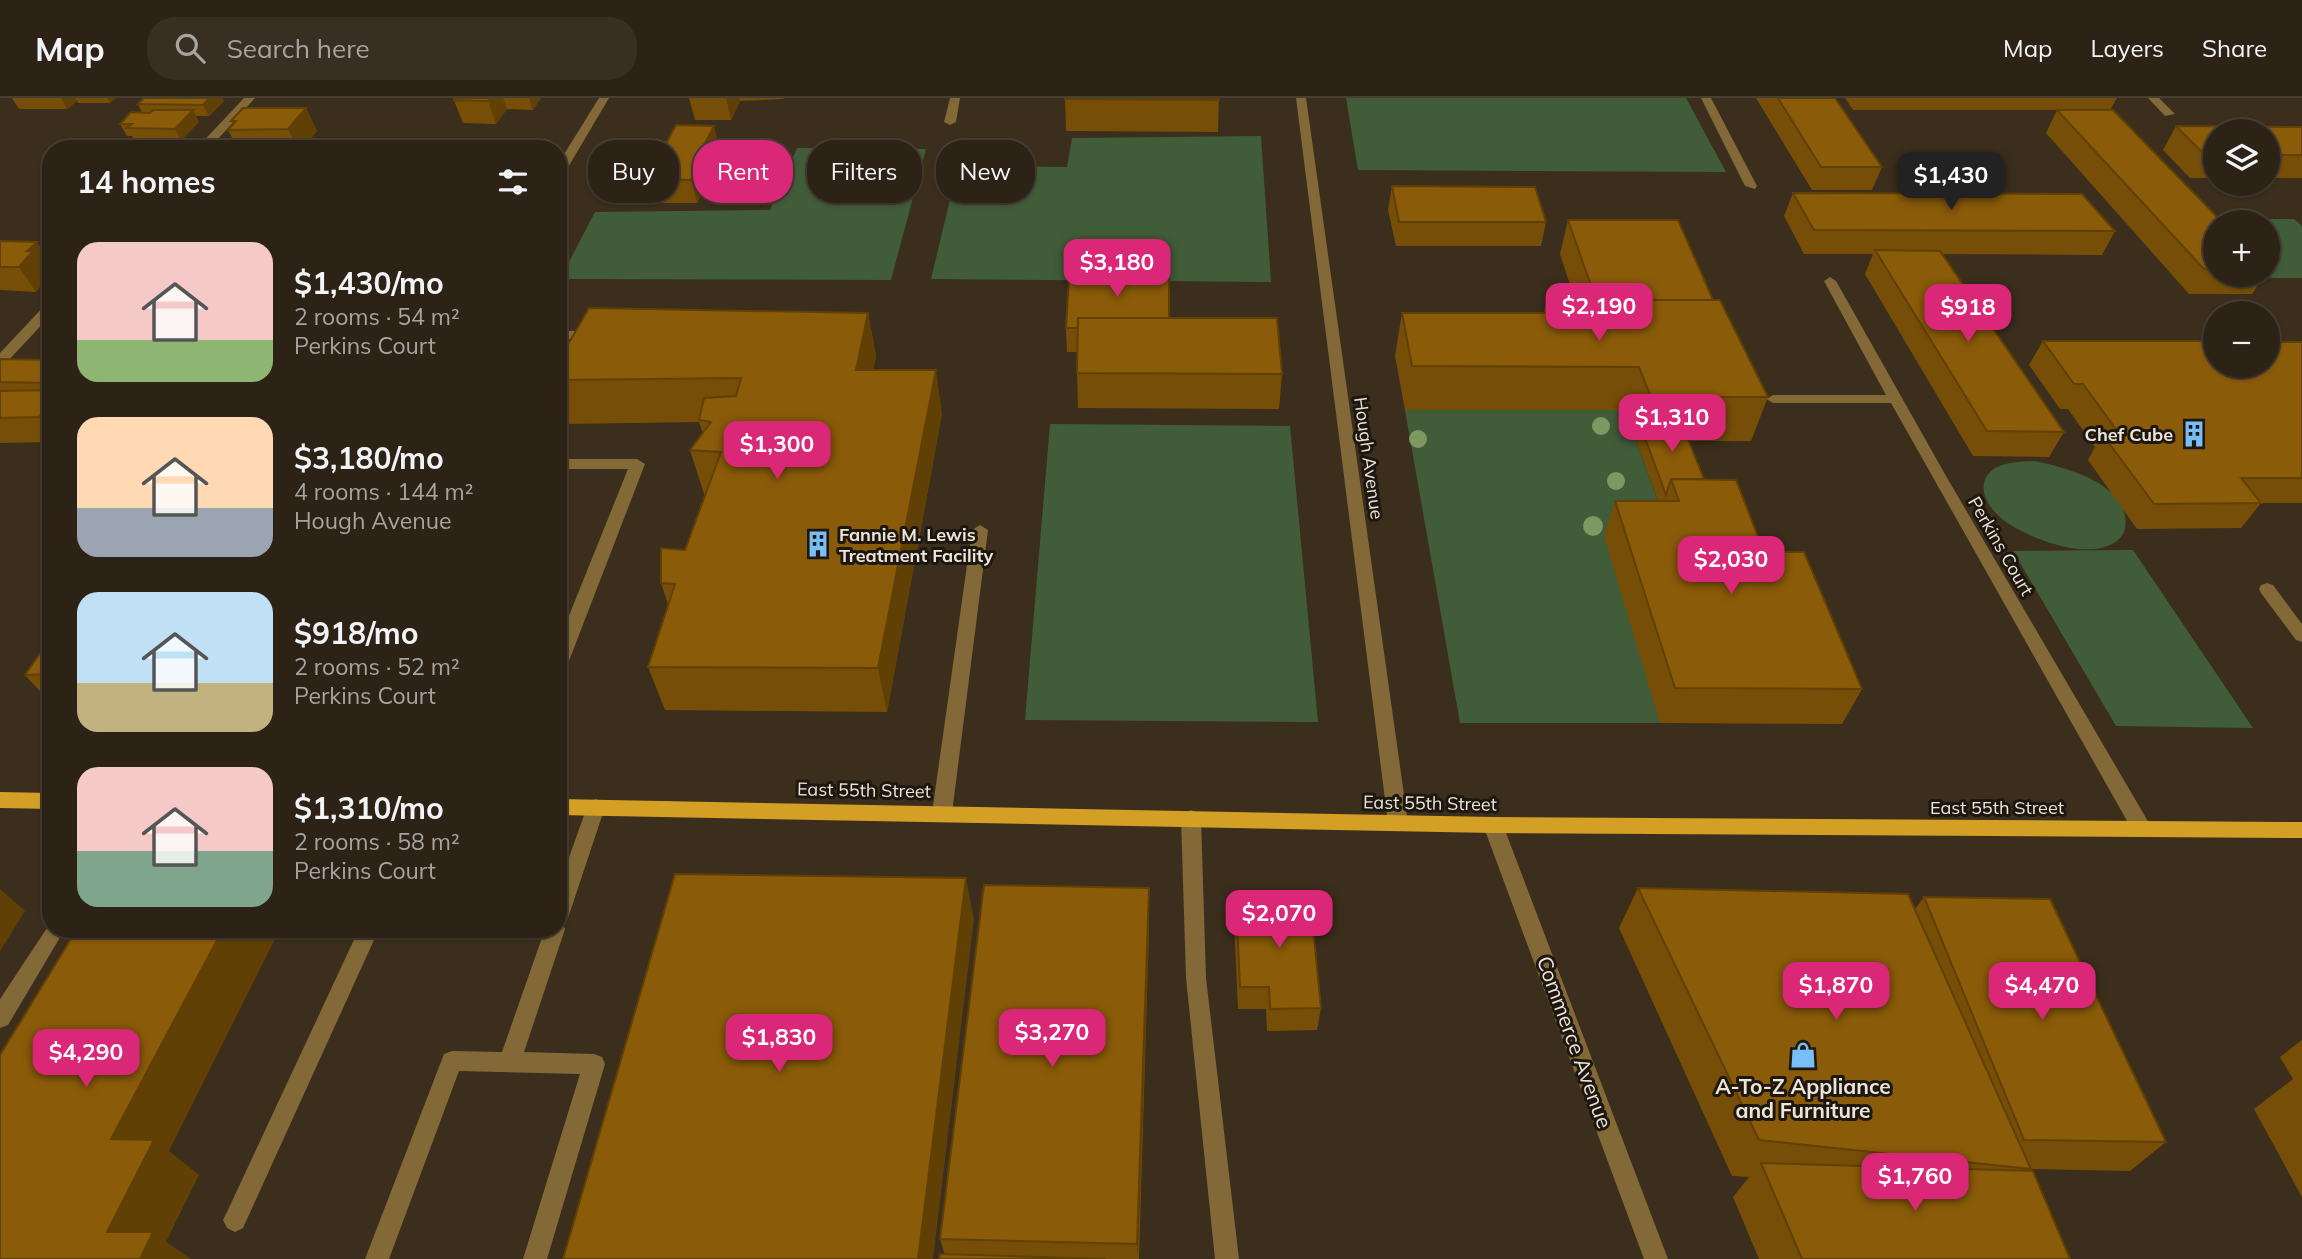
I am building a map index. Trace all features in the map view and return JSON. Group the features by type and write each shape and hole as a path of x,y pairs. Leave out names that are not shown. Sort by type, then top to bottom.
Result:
{"main road":[{"path":"0,800 42,801"},
{"name":"East 55th Street","path":"567,807 1493,825 2302,830"}],"street":[{"path":"210,140 250,98"},
{"path":"567,159 604,98"},
{"path":"950,122 955,98"},
{"name":"Hough Avenue","path":"1301,98 1398,823"},
{"path":"1706,98 1751,186"},
{"path":"2153,98 2169,114"},
{"name":"Perkins Court","path":"1830,281 2142,829"},
{"path":"0,361 42,317"},
{"path":"567,335 614,335"},
{"path":"1773,399 1896,399"},
{"path":"567,464 637,464 567,643"},
{"path":"942,813 979,530"},
{"path":"2267,589 2302,636"},
{"path":"567,892 596,807"},
{"path":"1191,818 1196,978 1227,1259"},
{"name":"Commerce Avenue","path":"1493,825 1656,1259"},
{"path":"0,1018 49,938"},
{"path":"235,1220 365,938"},
{"path":"509,1064 552,938"},
{"path":"377,1259 452,1061 594,1064 535,1259"}],"green space":[{"path":"1346,98 1686,98 1726,172 1358,170"},
{"path":"1261,136 1271,282 931,279 949,203 1035,203 1035,167 1067,167 1072,138"},
{"path":"797,148 807,148 807,203 912,203 891,280 567,279 567,266 595,212 770,210 773,203 793,203 793,157"},
{"path":"2280,219 2294,219 2302,226 2302,278 2280,278"},
{"path":"1405,410 1625,410 1663,515 1660,723 1460,723"},
{"path":"1050,424 1290,426 1318,722 1025,720"},
{"path":"2034,461 2074,472 2113,494 2121,504 2125,516 2121,537 2110,545 2096,549 2080,549 2047,542 2017,529 2001,518 1984,495 1987,476 2004,464"},
{"path":"2133,550 2253,728 2116,726 2013,551"}],"building":[{"path":"144,98 209,98 203,105 138,104"},
{"path":"490,98 488,101 454,100"},
{"path":"1219,98 1219,100 1065,99"},
{"path":"1778,98 1835,98 1882,167 1821,167"},
{"path":"243,108 306,108 288,129 228,130 236,121 231,121"},
{"path":"153,110 193,110 175,129 127,128 132,124 120,124 131,112 150,113"},
{"path":"2057,110 2113,110 2210,210 2203,210 2203,268"},
{"path":"676,125 714,126 707,140 693,140 691,180 679,180 679,140 668,140"},
{"path":"2176,126 2203,126 2203,153"},
{"path":"2280,127 2302,127 2302,155 2280,155"},
{"path":"1392,186 1535,187 1546,222 1399,222"},
{"path":"1793,193 2082,194 2115,231 1814,230"},
{"path":"1568,220 1678,220 1713,300 1596,300"},
{"path":"0,241 37,242 27,251 33,251 19,267 0,267"},
{"path":"1875,250 1940,251 2064,432 1987,431"},
{"path":"1069,278 1169,279 1169,318 1078,318 1078,328 1066,328"},
{"path":"1547,300 1720,300 1768,397 1651,397 1639,367 1412,366 1402,313 1550,313"},
{"name":"Fannie M. Lewis Treatment Facility","path":"589,308 868,313 856,370 936,370 878,668 648,667 675,584 661,583 661,548 685,550 721,452 690,450 711,422 699,420 704,398 736,396 741,378 567,380 567,346"},
{"path":"1078,318 1277,318 1282,374 1077,373"},
{"name":"Chef Cube","path":"2043,341 2203,341 2203,378 2280,378 2280,342 2302,342 2302,478 2241,478 2261,503 2154,504 2103,435 2120,435 2083,384 2074,384"},
{"path":"0,359 42,360 42,383 0,382"},
{"path":"42,390 42,414 39,417 0,418 0,391"},
{"path":"1641,427 1683,427 1704,479 1671,479 1666,495"},
{"path":"1671,479 1736,480 1764,552 1804,552 1862,689 1675,688 1615,501 1679,501"},
{"path":"42,651 42,674 25,675"},
{"path":"675,874 966,878 918,1259 563,1259"},
{"path":"984,885 1149,888 1137,1244 940,1239"},
{"name":"A-To-Z Appliance and Furniture","path":"1638,888 1908,894 2031,1169 1759,1140"},
{"path":"1310,897 1321,1008 1270,1009 1269,987 1240,987 1236,898"},
{"path":"1924,897 2050,899 2166,1142 2024,1140"},
{"path":"72,938 218,938 111,1139 154,1140 107,1232 153,1232 140,1259 0,1259 0,1055"},
{"path":"1761,1163 2033,1171 2070,1259 1802,1259"},
{"path":"940,1254 1106,1259 939,1259"}],"place":[{"name":"Chef Cube","path":"2194,434"},
{"name":"Fannie M. Lewis Treatment Facility","path":"818,544"},
{"name":"A-To-Z Appliance and Furniture","path":"1803,1055"}]}
